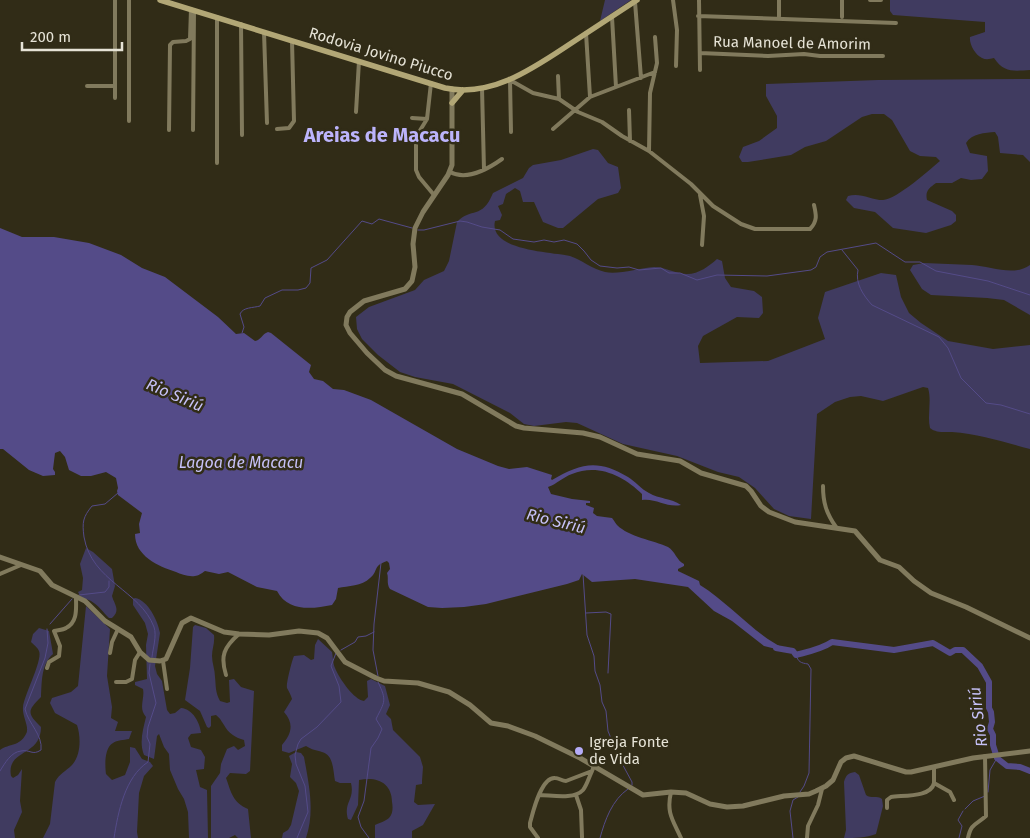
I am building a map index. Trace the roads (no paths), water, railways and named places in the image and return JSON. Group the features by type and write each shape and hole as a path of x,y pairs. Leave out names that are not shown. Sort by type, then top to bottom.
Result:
{"main road":[{"name":"Rodovia Jovino Piucco","path":"160,0 431,83 463,90 482,88 510,80 533,68 636,1"},
{"path":"452,103 463,90"}],"street":[{"path":"115,0 115,98"},
{"path":"129,121 130,0"},
{"path":"673,0 677,37 676,66"},
{"path":"699,0 700,70"},
{"path":"779,0 779,16"},
{"path":"842,0 842,17"},
{"path":"870,0 881,0"},
{"path":"636,1 641,78"},
{"path":"193,10 193,130"},
{"path":"169,130 170,45 173,42 190,39 193,10"},
{"path":"698,16 896,23"},
{"path":"217,17 217,162"},
{"path":"612,17 616,87"},
{"path":"241,24 242,134"},
{"path":"264,32 267,122"},
{"path":"586,33 590,97"},
{"path":"649,151 650,94 657,63 655,37"},
{"path":"277,129 288,128 294,121 292,40"},
{"name":"Rua Manoel de Amorim","path":"700,53 768,56 804,54 820,56 883,56"},
{"path":"356,112 359,61"},
{"path":"553,129 590,97 655,72"},
{"path":"558,76 559,99"},
{"path":"511,132 510,80 533,92 559,99 583,115 602,122 649,151 691,184 713,206 741,224 755,229 810,229 816,219 814,205"},
{"path":"431,83 427,118 416,137 416,170 419,177 434,195"},
{"path":"87,86 114,86"},
{"path":"482,88 484,170"},
{"path":"452,89 452,162 450,172 415,228 413,244 414,275 409,285 400,291 364,301 346,317 346,325 350,333 376,364 396,376 462,394 516,426 583,433 600,437 637,454 680,461 701,472 746,486 761,506 769,512 795,522 858,532 880,560 899,567 931,593 966,607 1030,638"},
{"path":"630,110 630,141"},
{"path":"412,118 427,118"},
{"path":"450,172 463,175 490,168 502,160"},
{"path":"700,195 704,216 702,245"},
{"path":"823,486 824,503 828,515 836,527"},
{"path":"0,557 40,572 52,585 85,601 105,621 131,637 140,652 149,660 163,661 168,656 182,623 191,618 224,632 239,634 269,635 299,631 318,633 327,638 341,658 350,665 376,678 384,681 418,683 449,692 470,704 491,723 508,726 535,736 593,769 643,794 671,792 690,794 710,804 735,807 784,796 809,794 822,789 833,780 841,762 850,756 859,756 906,772 985,756 1030,751"},
{"path":"0,574 21,565"},
{"path":"47,668 49,662 59,656 60,646 54,631 66,629 74,620 76,598"},
{"path":"110,654 112,642 118,629"},
{"path":"226,676 222,662 224,655 229,644 239,634"},
{"path":"116,682 126,682 132,679 135,660 140,652"},
{"path":"163,661 167,689"},
{"path":"968,838 974,824 986,816 985,756"},
{"path":"887,808 887,800 890,797 916,795 930,788 934,783 934,767"},
{"path":"538,838 530,827 530,823 542,786 555,778 566,782 593,769"},
{"path":"539,794 566,797 576,795 583,790 593,769"},
{"path":"934,783 950,792 954,800"},
{"path":"807,838 808,826 818,805 822,789"},
{"path":"671,792 668,804 670,814 681,838"},
{"path":"576,795 581,810 582,837"}],"water":[{"name":"Lagoa de Macacu","path":"0,228 22,237 54,237 89,243 121,255 142,268 165,277 218,317 236,334 244,333 255,341 268,332 271,333 311,365 309,372 314,379 323,381 333,389 344,390 371,400 457,449 498,466 509,469 527,467 552,475 552,480 581,467 590,465 608,467 628,477 653,495 681,505 676,506 652,500 642,500 642,494 627,482 610,473 601,471 582,471 569,475 548,487 551,494 590,501 586,505 594,508 593,513 597,516 612,518 617,525 628,533 668,547 684,564 678,571 699,581 700,585 761,634 783,648 776,649 764,646 732,621 714,611 688,587 635,579 592,582 582,574 579,580 567,584 486,604 464,607 428,607 390,589 387,573 390,569 387,561 377,567 367,581 338,588 336,599 332,605 309,608 287,603 277,591 257,587 228,572 219,574 205,571 197,576 190,576 169,570 155,563 143,554 136,542 135,534 140,533 139,524 142,513 118,495 116,478 106,472 91,476 81,476 69,470 65,457 60,451 55,453 53,469 55,475 43,476 29,470 3,449 0,449"}],"waterway":[{"path":"242,333 244,327 241,312 260,306 265,298 282,290 306,288 310,283 311,268 327,260 362,221 372,224 379,219 412,228"},
{"path":"418,230 460,221 467,222 500,230 513,239 534,242 564,240 577,244 591,260 600,266 629,267 639,270 661,268 669,273 680,273 697,280 717,275 767,276 811,270 816,267 820,257 827,252 876,243 905,262 920,262 936,271 988,281 1030,295"},
{"path":"842,250 858,270 857,275 861,289 872,305 939,337 948,348 961,378 986,403 1001,405 1030,414"},
{"path":"118,493 105,504 92,506 84,520 84,537 96,565 147,614 155,631 152,657"},
{"path":"378,676 373,650 381,563"},
{"path":"583,574 587,635 594,656 595,671 606,711 608,731 632,785"},
{"path":"79,595 105,592 109,587 109,581"},
{"path":"50,624 72,599"},
{"path":"586,613 606,612 611,614 608,673"},
{"path":"0,771 14,753 41,750 40,739 25,709 45,658 48,643 47,629"},
{"path":"341,650 355,642 358,637 374,632"},
{"name":"Rio Siriú","path":"776,648 793,651 796,655 832,642 894,650 933,643 950,653 955,650 963,650 980,666 989,682 989,708 992,722 990,729 993,735 993,745 997,758 1007,766 1020,767 1030,771"},
{"path":"297,838 308,812 305,786 296,764 295,755 301,739 317,727 341,702 339,686 331,666 336,653"},
{"path":"796,655 799,661 808,664 811,669 809,773 800,792"},
{"path":"114,838 120,806 128,786 140,769 148,762 150,744 147,737 148,727 156,703 149,673 150,664"},
{"path":"369,838 361,827 358,817 364,801 371,748 382,729 376,719 384,701 378,682"},
{"path":"988,792 990,770 997,758"},
{"path":"600,838 613,805 628,789"},
{"path":"965,809 973,801 985,796"},
{"path":"793,838 790,811 793,800 798,797"},
{"path":"959,838 962,826 958,820 963,811"}],"place":[{"name":"Igreja Fonte de Vida","path":"579,751"}],"district":[{"name":"Areias de Macacu","path":"382,135"}]}
